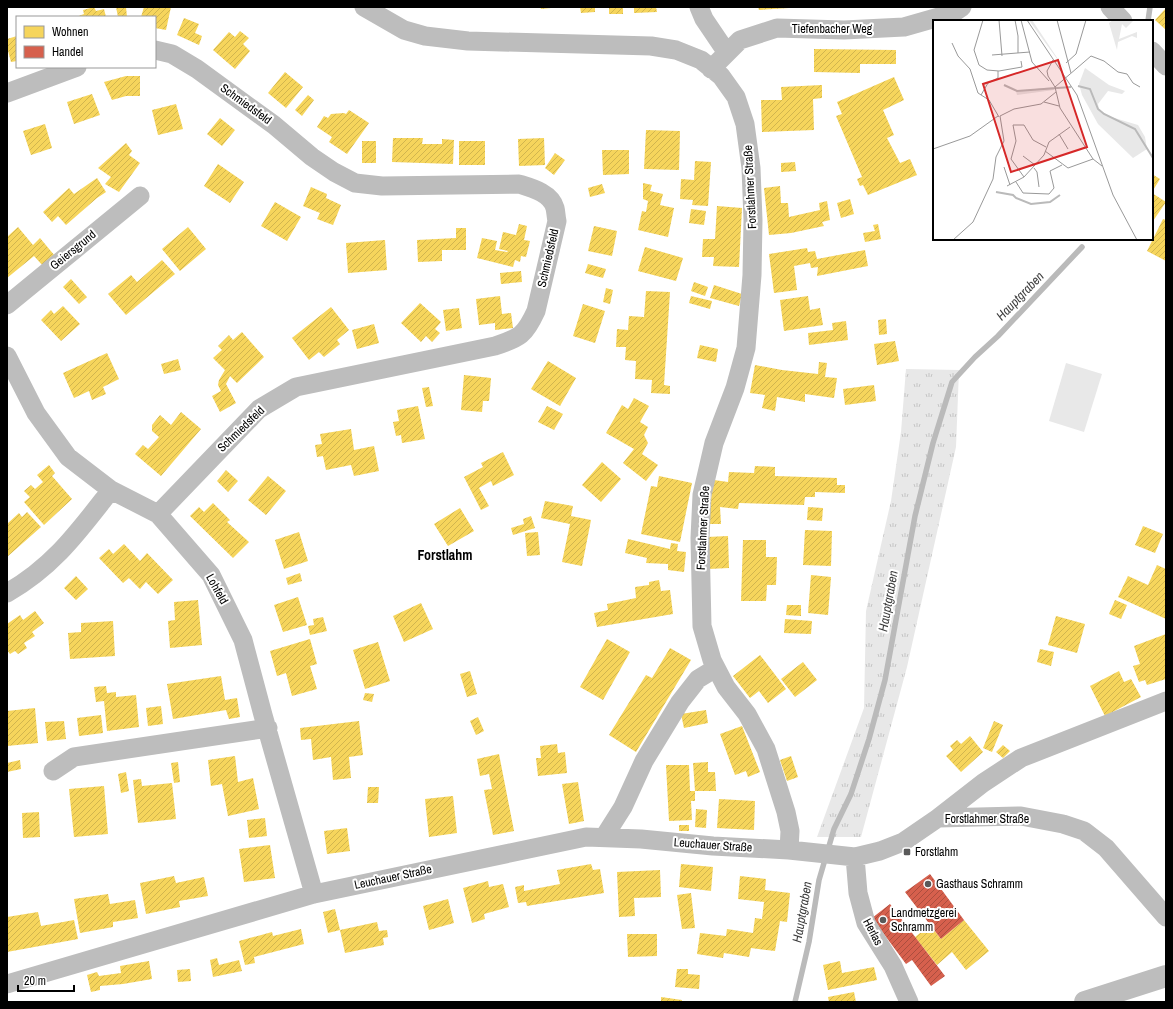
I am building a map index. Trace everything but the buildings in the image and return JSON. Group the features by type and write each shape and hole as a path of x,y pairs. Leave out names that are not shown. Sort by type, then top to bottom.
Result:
{"main road":[{"path":"1085,1002 1166,976"}],"street":[{"name":"Forstlahmer Straße","path":"364,7 404,30 424,36 468,41 651,46 682,53 701,60 721,76 736,97 745,124 751,168 753,220 752,275 746,348 735,388 714,443 702,495 700,546 702,626 712,660 716,668 726,687 747,714 766,749 786,812 790,831 789,850 855,857 880,851 903,842 938,818 983,783 1021,758 1166,702"},
{"path":"699,7 704,19 728,53"},
{"name":"Tiefenbacher Weg","path":"712,69 740,40 777,28 844,30 904,27 953,13 962,7"},
{"path":"1110,7 1122,20"},
{"name":"Schmiedsfeld","path":"156,50 172,54 197,69 274,125 312,157 334,172 355,183 382,186 519,184 535,189 547,197 555,207 557,221 536,311 530,324 521,335 511,341 495,346 296,386 259,409 158,514"},
{"path":"1153,52 1166,66"},
{"path":"7,93 74,68"},
{"name":"Geiersgrund","path":"7,305 140,196"},
{"name":"Lohfeld","path":"7,356 36,413 68,457 111,490 158,514 211,575 243,640 314,894"},
{"path":"7,593 21,585 46,566 70,542 111,490"},
{"path":"604,837 623,807 644,761 680,702 698,679 716,668"},
{"path":"53,771 74,757 268,728"},
{"name":"Forstlahmer Straße","path":"938,818 1021,816 1062,824 1084,831 1106,848 1166,917"},
{"name":"Leuchauer Straße","path":"7,984 314,894 586,837 641,839 713,846 789,850"},
{"name":"Herlas","path":"855,857 858,893 866,923 893,966 909,1002"}],"green space":[{"path":"1066,363 1102,374 1084,432 1049,421"},
{"path":"906,369 959,370 956,447 907,667 861,837 817,837 864,708 866,611 891,501 901,432"}],"waterway":[{"name":"Hauptgraben","path":"1148,20 1150,7"},
{"name":"Hauptgraben","path":"795,1002 809,942 819,880 834,829 851,794 869,739 885,680 915,516 933,443 952,382 975,357 998,336 1082,247"}],"place":[{"name":"Forstlahm","path":"907,852"},
{"name":"Gasthaus Schramm","path":"928,884"},
{"name":"Landmetzgerei Schramm","path":"883,920"}],"district":[{"name":"Forstlahm","path":"445,555"}]}
